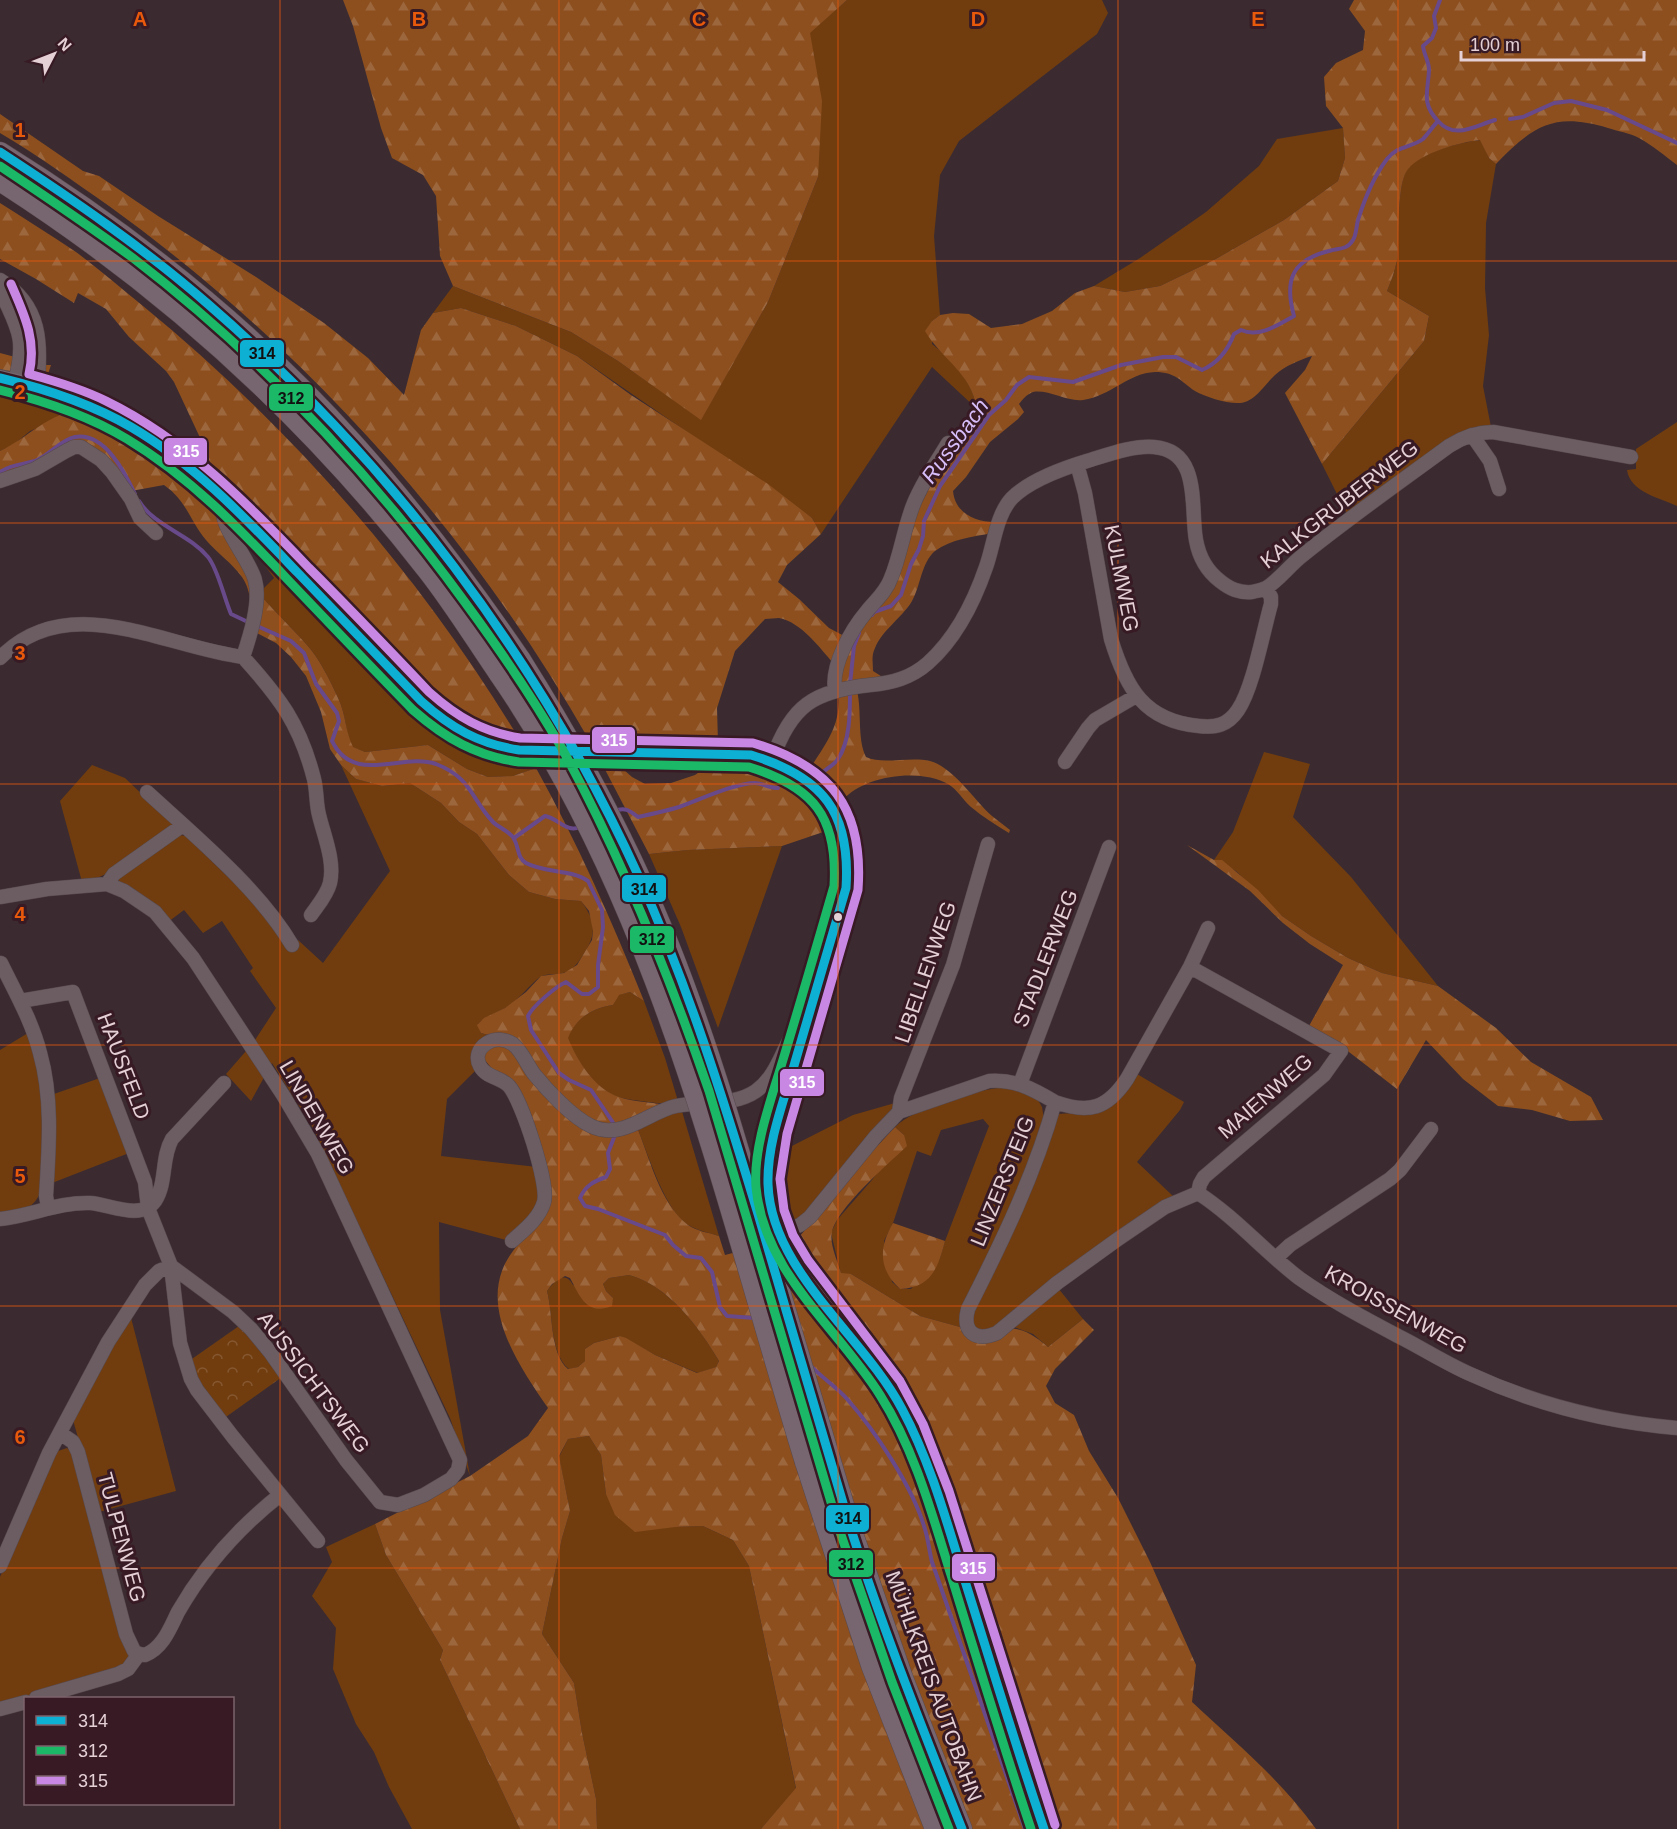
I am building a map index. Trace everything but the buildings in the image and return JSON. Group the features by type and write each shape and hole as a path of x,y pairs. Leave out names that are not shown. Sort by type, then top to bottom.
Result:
{"highway":[{"name":"MÜHLKREIS AUTOBAHN","path":"0,152 78,203 178,278 254,343 305,393 352,442 436,542 521,660 579,755 647,892 675,960 720,1087 850,1525 903,1678 962,1829"},
{"path":"0,181 70,227 162,297 290,413 338,464 428,572 535,730 597,845 647,958 694,1088 805,1462 872,1665 935,1829"}],"main road":[{"path":"8,380 37,387 85,404 124,423 183,463 230,503 421,701 441,720 460,733 499,748 519,750 734,753 772,760 789,767 816,786 835,812 848,855 846,888 782,1105 773,1143 768,1187 780,1233 792,1257 806,1279 857,1341 890,1388 916,1438 939,1500 1044,1829"}],"street":[{"path":"0,280 18,293 30,310 36,325 40,347 37,387"},
{"path":"0,289 14,317 20,337 20,359 8,380"},
{"name":"KALKGRUBERWEG","path":"772,760 790,721 810,701 822,694 902,680 915,674 928,663 952,636 968,610 987,566 998,526 1011,500 1017,494 1047,477 1077,464 1142,447 1154,447 1171,452 1184,464 1192,483 1196,540 1205,566 1212,575 1242,593 1266,588 1301,556 1449,446 1472,435 1493,432 1631,457"},
{"path":"1472,435 1490,461 1499,489"},
{"path":"844,689 834,682 850,634 867,610 886,590 914,503 925,479 948,443"},
{"path":"0,481 35,469 74,447 81,447 101,460 121,484 140,518 156,533"},
{"name":"KULMWEG","path":"1077,464 1085,493 1111,639 1125,678 1137,696 1162,718 1177,723 1213,728 1230,720 1238,711 1246,694 1271,604 1271,597 1266,588"},
{"path":"230,503 224,509 223,517 226,528 250,566 256,582 252,624 243,657"},
{"path":"0,658 18,642 72,623 111,626 216,654 243,657 270,686 299,731 315,781 318,812 330,857 331,873 330,884 311,915"},
{"path":"1065,762 1095,720 1137,696"},
{"path":"147,792 249,890 282,929 292,945"},
{"path":"0,897 48,889 107,884 114,874 183,825"},
{"name":"LIBELLENWEG","path":"899,1112 901,1098 953,965 988,844"},
{"name":"STADLERWEG","path":"1020,1084 1109,847"},
{"name":"LINDENWEG","path":"107,884 123,891 154,912 194,958 283,1095 318,1154 460,1460 458,1470 451,1479 424,1495"},
{"path":"1055,1102 1067,1106 1098,1106 1108,1102 1117,1094 1190,967 1208,928"},
{"path":"1,963 20,1002 40,1053 49,1124 46,1196 48,1208"},
{"name":"MAIENWEG","path":"1190,967 1341,1051 1324,1075 1204,1177 1198,1192"},
{"name":"HAUSFELD","path":"20,1002 73,992 145,1182 148,1208"},
{"path":"512,1241 536,1218 544,1201 544,1184 540,1163 516,1096 506,1083 489,1075 478,1064 477,1056 483,1046 493,1040 501,1039 511,1043 517,1047 534,1074 579,1118 591,1126 611,1131 677,1106 709,1103 748,1095 772,1074 786,1043 795,1030"},
{"name":"LINZERSTEIG","path":"780,1233 800,1225 810,1217 876,1136 899,1112 989,1081 1005,1080 1020,1084 1055,1102 1043,1143 1016,1209 968,1309 965,1320 969,1330 976,1336 987,1337 997,1333 1057,1283 1118,1239 1165,1208 1198,1192"},
{"path":"0,1219 26,1215 48,1208 91,1203 134,1211 148,1208 155,1201 159,1190 167,1147 224,1083"},
{"path":"1276,1258 1290,1245 1400,1170 1431,1129"},
{"name":"KROISSENWEG","path":"1198,1192 1228,1214 1299,1277 1321,1292 1468,1373 1538,1399 1600,1418 1645,1426 1677,1428"},
{"path":"148,1208 171,1266 180,1343 191,1379 233,1437 318,1540"},
{"path":"0,1566 48,1453 108,1342 137,1296 154,1276 171,1266"},
{"name":"AUSSICHTSWEG","path":"171,1266 233,1312 251,1329 270,1352 346,1460 380,1502 398,1506 424,1495"},
{"name":"TULPENWEG","path":"60,1433 73,1442 78,1452 126,1634 134,1651 139,1654"},
{"path":"39,1697 118,1674 128,1669 139,1654 145,1655 158,1647 194,1586 220,1549 247,1522 280,1495"},
{"path":"0,1709 24,1703"}],"green space":[{"path":"343,0 847,0 810,33 822,101 818,177 768,302 701,420 618,361 571,332 453,286 440,256 436,196 423,175 392,158 381,128 353,26"},
{"path":"847,0 1102,0 1108,13 1097,34 959,141 940,175 934,236 940,315 932,321 932,344 967,381 977,409 932,367 821,534 812,518 577,356 516,326 461,308 433,313 453,286 571,332 618,361 701,419 768,302 818,177 814,57 809,33"},
{"path":"1354,0 1677,0 1677,165 1635,136 1589,123 1573,121 1546,125 1534,131 1496,164 1489,158 1480,140 1441,149 1414,163 1404,176 1399,212 1397,260 1387,291 1429,316 1424,341 1322,464 1285,393 1305,370 1312,356 1283,369 1255,396 1240,403 1211,398 1195,391 1173,375 1162,372 1136,376 1102,394 1083,400 1039,392 1029,394 1019,404 1024,412 990,442 966,477 953,491 958,505 967,515 995,522 992,533 955,541 941,547 930,556 912,601 882,635 874,651 873,671 884,678 842,683 840,678 853,636 885,594 923,495 977,409 969,385 925,331 932,321 940,315 953,313 969,314 991,328 1022,324 1052,311 1075,293 1094,286 1125,292 1160,286 1214,260 1284,220 1338,181 1345,158 1343,128 1326,106 1324,77 1336,63 1363,50 1365,31 1349,9"},
{"path":"0,114 83,171 99,176 324,323 368,358 404,395 421,330 433,313 461,308 516,326 577,356 631,395 768,484 812,518 821,534 787,565 778,582 829,628 846,637 834,664 810,636 795,625 779,618 765,619 735,651 717,708 718,743 589,740 542,663 491,588 436,516 378,448 315,382 250,320 181,261 109,206 0,133"},
{"path":"1343,128 1345,158 1338,181 1284,220 1214,260 1160,286 1125,292 1094,286 1140,258 1206,212 1259,166 1277,139"},
{"path":"1481,140 1489,158 1496,164 1486,223 1485,288 1489,335 1483,386 1491,427 1348,516 1322,464 1424,341 1429,316 1387,291 1397,260 1400,198 1404,175 1414,162 1422,157 1463,143"},
{"path":"0,203 76,252 143,306 251,402 302,454 351,508 441,621 521,742 497,739 479,733 446,714 215,476 174,382 166,371 129,337 106,309 78,293 74,303 0,259"},
{"path":"0,353 51,365 46,380 0,370"},
{"path":"0,387 82,410 30,431 13,445 0,451"},
{"path":"82,410 104,420 166,458 215,498 220,523 251,584 251,603 242,577 206,540 172,491 164,485 131,491 86,444 0,477 0,451 59,415"},
{"path":"1677,422 1677,506 1640,489 1629,478 1627,470 1636,469 1636,449"},
{"path":"231,516 416,704 528,757 536,768 513,776 488,777 467,769 428,745 365,752 352,747 341,704 328,677 307,645 262,597 262,590 274,578 242,534 237,537"},
{"path":"262,597 307,645 320,664 341,704 353,747 365,752 428,745 467,769 488,777 513,776 536,768 594,883 644,1001 630,992 619,995 613,1005 592,1011 580,1020 568,1038 588,1073 602,1088 625,1099 666,1105 625,1125 595,1123 580,1114 545,1077 518,1043 481,1033 477,1025 484,1018 505,1008 526,992 541,976 564,973 577,965 592,940 593,931 589,911 581,901 555,899 529,892 509,875 477,834 459,822 441,803 410,783 382,786 356,779 341,765 330,749 321,712 306,676 276,643 255,632"},
{"path":"857,691 863,750 866,757 880,760 922,760 939,764 955,777 992,816 1010,830 1009,833 976,811 948,784 923,776 908,775 877,780 851,792 842,801 826,780 811,767 835,725 839,695"},
{"path":"1264,752 1310,764 1293,817 1351,877 1438,986 1382,973 1348,958 1282,916 1236,871 1214,860 1233,832"},
{"path":"598,756 616,763 632,777 645,784 671,783 695,775 718,759 770,766 812,792 835,828 782,846 649,854"},
{"path":"92,765 125,778 173,824 171,828 118,868 82,882 60,801"},
{"path":"341,765 356,779 382,786 410,783 441,803 459,822 477,834 509,875 529,892 555,899 581,901 592,921 591,941 572,969 540,977 510,1005 478,1024 481,1033 488,1035 473,1061 475,1071 447,1099 441,1156 537,1167 540,1205 506,1240 439,1222 440,1310 470,1476 450,1418 313,1128 272,1063 251,1101 226,1074 253,1043 276,1008 250,971 253,968 222,921 203,933 184,910 168,922 118,879 179,835 186,836 297,945 298,940 323,963 390,871"},
{"path":"1187,845 1214,860 1222,860 1258,890 1282,916 1348,958 1382,973 1438,986 1496,1028 1531,1062 1591,1097 1603,1120 1570,1121 1532,1110 1498,1106 1463,1079 1426,1040 1397,1089 1349,1052 1309,1026 1343,965 1310,944 1283,923 1250,891"},
{"path":"782,846 718,1028 681,927 649,854"},
{"path":"630,992 644,1001 678,1101 651,1102 621,1098 609,1093 587,1073 567,1038 575,1025 586,1015 613,1005 618,995"},
{"path":"28,1033 38,1067 43,1115 42,1187 36,1201 27,1208 0,1213 0,1050"},
{"path":"504,1041 593,1129 636,1125 656,1179 670,1204 688,1225 719,1236 725,1255 800,1236 895,1127 904,1135 907,1146 864,1187 836,1222 831,1237 841,1273 851,1274 920,1316 960,1327 968,1337 1002,1329 1019,1329 1037,1338 1048,1347 1083,1319 1094,1330 1055,1369 1046,1386 1055,1403 1074,1415 1089,1451 1118,1498 1150,1562 1196,1665 1192,1702 1273,1778 1316,1829 761,1829 796,1788 749,1566 733,1540 703,1526 635,1532 615,1515 606,1494 601,1455 589,1436 568,1439 559,1456 570,1511 562,1538 542,1634 574,1683 596,1799 597,1829 520,1829 440,1660 443,1650 386,1555 375,1524 470,1476 528,1436 548,1408 513,1352 499,1311 498,1291 502,1271 513,1251 540,1221 548,1208 551,1188 549,1174 539,1141 515,1082 494,1071 483,1058 485,1051","holes":["629,1275 643,1280 669,1298 692,1321 719,1361 716,1367 697,1373 655,1355 620,1336 594,1343 585,1349 585,1361 578,1367 568,1369 562,1362 555,1344 547,1291 552,1284 565,1276 570,1278 585,1302 590,1306 603,1308 612,1306 613,1298 603,1284 609,1278"]},
{"path":"1137,1074 1184,1102 1137,1162 1174,1197 990,1332 972,1327 973,1309 1058,1114 1089,1112"},
{"path":"100,1078 129,1153 52,1183 51,1095"},
{"path":"1007,1087 1030,1094 1038,1100 1042,1107 1044,1119 1040,1141 993,1249 960,1317 960,1327 920,1316 851,1274 841,1274 831,1233 837,1220 872,1180 904,1135 895,1127 932,1106 994,1088","holes":["983,1119 989,1126 940,1258 911,1289 900,1289 892,1282 884,1241 893,1223 917,1151 931,1156 941,1130"]},
{"path":"895,1103 890,1114 802,1216 794,1220 788,1219 781,1185 782,1151 853,1115"},
{"path":"681,1108 719,1236 692,1227 674,1210 658,1182 636,1125"},
{"path":"893,1223 945,1241 932,1275 911,1288 900,1289 884,1266 883,1249"},
{"path":"629,1275 657,1288 682,1309 719,1361 716,1367 698,1373 655,1355 620,1336 594,1343 585,1349 585,1361 578,1367 569,1369 558,1354 555,1344 547,1291 553,1283 563,1277 570,1280 573,1285 613,1298 603,1284 609,1278"},
{"path":"1058,1288 1083,1319 1048,1347 1033,1334 1014,1327"},
{"path":"130,1314 176,1491 99,1512 73,1420"},
{"path":"239,1326 282,1377 223,1419 206,1396 189,1361"},
{"path":"589,1436 601,1455 606,1494 675,1527 703,1526 733,1540 749,1566 796,1789 761,1829 597,1829 596,1799 574,1683 542,1634 562,1538 570,1511 559,1457 568,1439"},
{"path":"67,1448 74,1454 130,1656 127,1662 115,1671 0,1704 0,1577 55,1452"},
{"path":"375,1524 386,1555 443,1650 440,1660 520,1829 412,1829 389,1787 374,1752 356,1724 333,1669 336,1628 312,1596 332,1562 326,1547"}],"waterway":[{"name":"Russbach","path":"1438,121 1427,103 1429,67 1423,46 1432,38 1436,28 1434,16 1440,0"},
{"name":"Russbach","path":"1510,119 1523,117 1554,103 1571,101 1607,110 1677,143"},
{"name":"Russbach","path":"872,615 874,612 891,606 901,595 911,564 919,549 924,521 940,486 989,415 1006,400 1017,385 1029,377 1073,382 1121,365 1163,357 1176,357 1202,370 1208,367 1222,355 1234,334 1241,330 1261,331 1294,316 1290,292 1294,273 1299,266 1316,255 1345,247 1351,243 1364,202 1391,154 1423,139 1438,121 1444,127 1458,131 1495,120"},
{"path":"0,472 40,459 70,439 86,437 105,447 120,465 135,494"},
{"path":"139,501 153,517 191,542 208,557 218,576 231,614 250,623"},
{"path":"257,626 291,641 304,653 316,684 337,713 339,721 332,741 341,754 353,762 366,765 423,761 448,770 464,782 493,822 508,832 516,842 523,861 533,866 574,875 588,881 602,910 603,927 598,965 598,987 589,994 582,994 566,982 545,997 528,1016 531,1030 559,1073 591,1090 614,1124"},
{"name":"Russbach","path":"850,684 854,646 859,633"},
{"name":"Russbach","path":"823,772 837,761 845,744 850,692"},
{"name":"Russbach","path":"614,811 627,810 638,817 679,807 747,784 758,783 778,788"},
{"name":"Russbach","path":"514,838 545,816 566,827 580,827"},
{"path":"615,1135 608,1153 610,1169 606,1177 594,1182 584,1190 580,1198 585,1206 665,1235 686,1256 701,1258 712,1272 720,1307 727,1316 755,1318"},
{"path":"771,1321 784,1335"},
{"path":"811,1366 844,1395 859,1413 892,1460 911,1494 927,1535 932,1562 1025,1829"}],"transit line":[{"name":"314","path":"0,152 107,225 184,284 276,366 339,430 398,497 454,567 506,640 554,716 598,794 638,875 689,1000 745,1171 836,1482 861,1559 902,1676 962,1829"},
{"name":"312","path":"0,166 117,246 180,295 225,334 310,418 351,461 428,553 502,654 560,745 623,871 660,958 693,1046 709,1091 839,1529 892,1682 949,1829"},
{"name":"315","path":"11,284 28,328 31,350 29,374 106,401 135,417 189,454 263,520 429,692 460,716 494,732 520,738 753,743 803,764 822,778 837,794 848,814 855,836 858,890 787,1134 780,1179 784,1210 793,1235 808,1260 900,1381 923,1424 949,1491 1055,1825"},
{"name":"314","path":"0,378 51,392 100,411 131,427 177,458 220,494 421,701 443,719 466,733 491,744 519,750 751,755 797,774 827,801 837,818 843,838 846,888 773,1140 768,1169 773,1216 785,1245 801,1274 885,1382 902,1409 922,1450 1044,1829"},
{"name":"312","path":"0,390 82,416 112,430 172,470 252,543 413,710 437,729 462,744 489,755 519,762 749,767 790,784 806,795 817,808 826,823 832,841 834,886 760,1140 756,1187 762,1218 787,1273 880,1395 913,1460 1031,1829"}]}
